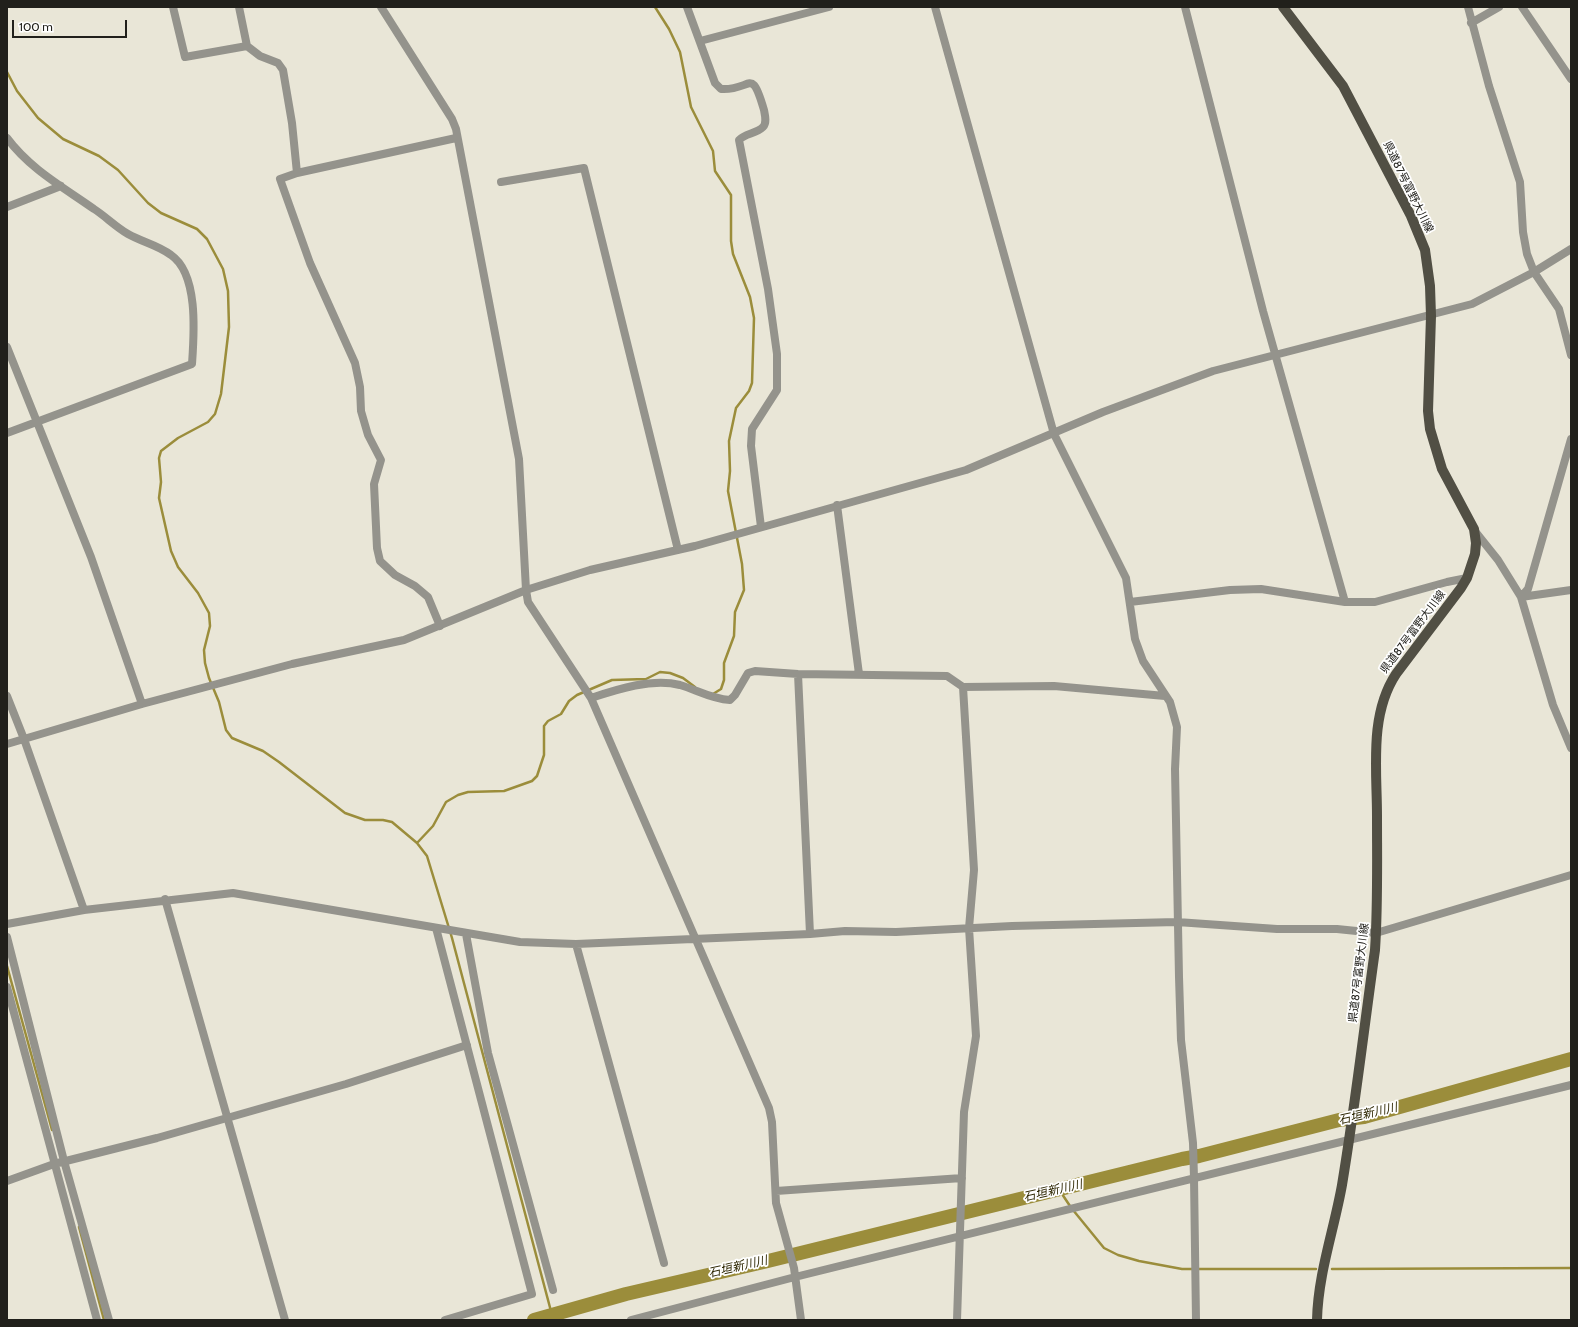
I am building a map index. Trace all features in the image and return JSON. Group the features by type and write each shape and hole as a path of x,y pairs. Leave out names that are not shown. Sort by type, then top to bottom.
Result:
{"main road":[{"name":"県道87号富野大川線","path":"1283,7 1343,86 1411,216 1425,250 1430,286 1431,316 1428,411 1430,429 1442,470 1474,529 1475,548 1467,578 1450,604 1396,674 1387,688 1381,706 1378,728 1376,777 1376,933 1349,1140 1337,1210 1320,1288 1317,1320"}],"street":[{"path":"173,7 185,57 247,46"},
{"path":"239,7 247,46 260,56 278,63 283,70 292,123 297,173"},
{"path":"382,7 452,119 519,459 526,590 528,602 591,698 769,1108 772,1122 776,1203 794,1268 801,1320"},
{"path":"687,7 715,83 721,89 729,89 745,83 752,83 757,87 765,114 766,122 764,127 754,133 742,136 739,140 768,288 777,354 777,390 770,403 758,416 752,429 751,446 761,526"},
{"path":"700,41 829,7"},
{"path":"935,7 1054,434 1126,578 1133,629 1141,654 1174,711 1177,727 1175,769 1177,922 1181,1040 1193,1143 1196,1320"},
{"path":"1185,7 1275,355 1345,602"},
{"path":"1468,7 1471,23 1489,86 1520,182 1523,232 1527,254 1534,272 1559,309 1571,355"},
{"path":"1471,23 1499,7"},
{"path":"1522,7 1571,79"},
{"path":"7,138 34,167 126,233 159,247 173,255 184,270 194,311 195,331 192,364 7,433"},
{"path":"440,626 428,596 415,586 395,575 380,561 377,548 374,484 381,460 368,435 361,411 360,387 355,363 310,263 280,179 297,173 456,138"},
{"path":"501,182 584,168 678,550"},
{"path":"7,207 61,186"},
{"path":"7,744 142,704 292,664 404,640 526,590 590,570 678,550 966,470 1103,412 1179,382 1213,371 1431,316 1472,304 1534,272 1571,249"},
{"path":"7,347 91,557 142,704"},
{"path":"1521,597 1528,588 1571,438"},
{"path":"837,505 860,674"},
{"path":"1474,529 1498,560 1521,597 1553,705 1571,748"},
{"path":"1130,602 1230,590 1261,589 1345,602 1375,602 1467,578"},
{"path":"1521,597 1571,590"},
{"path":"591,698 644,684 659,683 680,685 717,699 730,700 735,695 748,673 755,671 798,674 947,676 963,687 1054,686 1165,696"},
{"path":"798,674 810,934"},
{"path":"957,1320 964,1112 976,1036 969,928 974,870 963,687"},
{"path":"7,696 24,739 84,910"},
{"path":"7,924 84,910 165,899 233,893 466,934 520,942 576,944 810,934 845,931 896,932 969,928 1177,922 1277,929 1337,929 1376,933 1571,875"},
{"path":"165,899 285,1320"},
{"path":"436,928 532,1294 445,1320"},
{"path":"466,934 488,1053 553,1290"},
{"path":"7,936 64,1162 109,1320"},
{"path":"576,944 664,1263"},
{"path":"7,987 97,1320"},
{"path":"7,1181 54,1164 158,1138 346,1084 467,1046"},
{"path":"631,1320 795,1277 1571,1085"},
{"path":"776,1191 962,1178"}],"waterway":[{"path":"655,7 669,29 680,52 691,107 713,151 715,171 731,195 731,241 733,254 750,297 754,318 752,383 749,391 736,408 729,441 730,471 728,491 742,564 744,590 735,612 734,636 724,663 724,680 721,689 713,694"},
{"path":"7,72 17,91 38,118 63,139 99,156 118,170 148,203 161,213 197,229 207,239 223,269 228,291 229,327 221,394 215,414 208,422 178,438 161,451 159,458 161,482 159,498 171,551 178,567 198,593 209,613 210,626 204,650 205,663 209,678 219,702 226,730 232,738 263,751 345,813 365,820 383,820 392,822 417,843 427,856 452,938 552,1315"},
{"path":"417,843 433,826 446,802 458,795 468,792 504,791 532,781 537,776 544,755 544,726 548,721 561,714 569,701 577,695 612,680 646,679 660,672 670,673 683,678 695,687"},
{"path":"7,966 52,1130"},
{"name":"石垣新川川","path":"534,1320 626,1294 1199,1156 1339,1120 1364,1117 1571,1059"},
{"path":"1058,1188 1070,1206"},
{"path":"1073,1210 1104,1248 1118,1255 1139,1261 1182,1269 1316,1269"},
{"path":"79,1227 104,1320"},
{"path":"1332,1269 1571,1268"}]}
